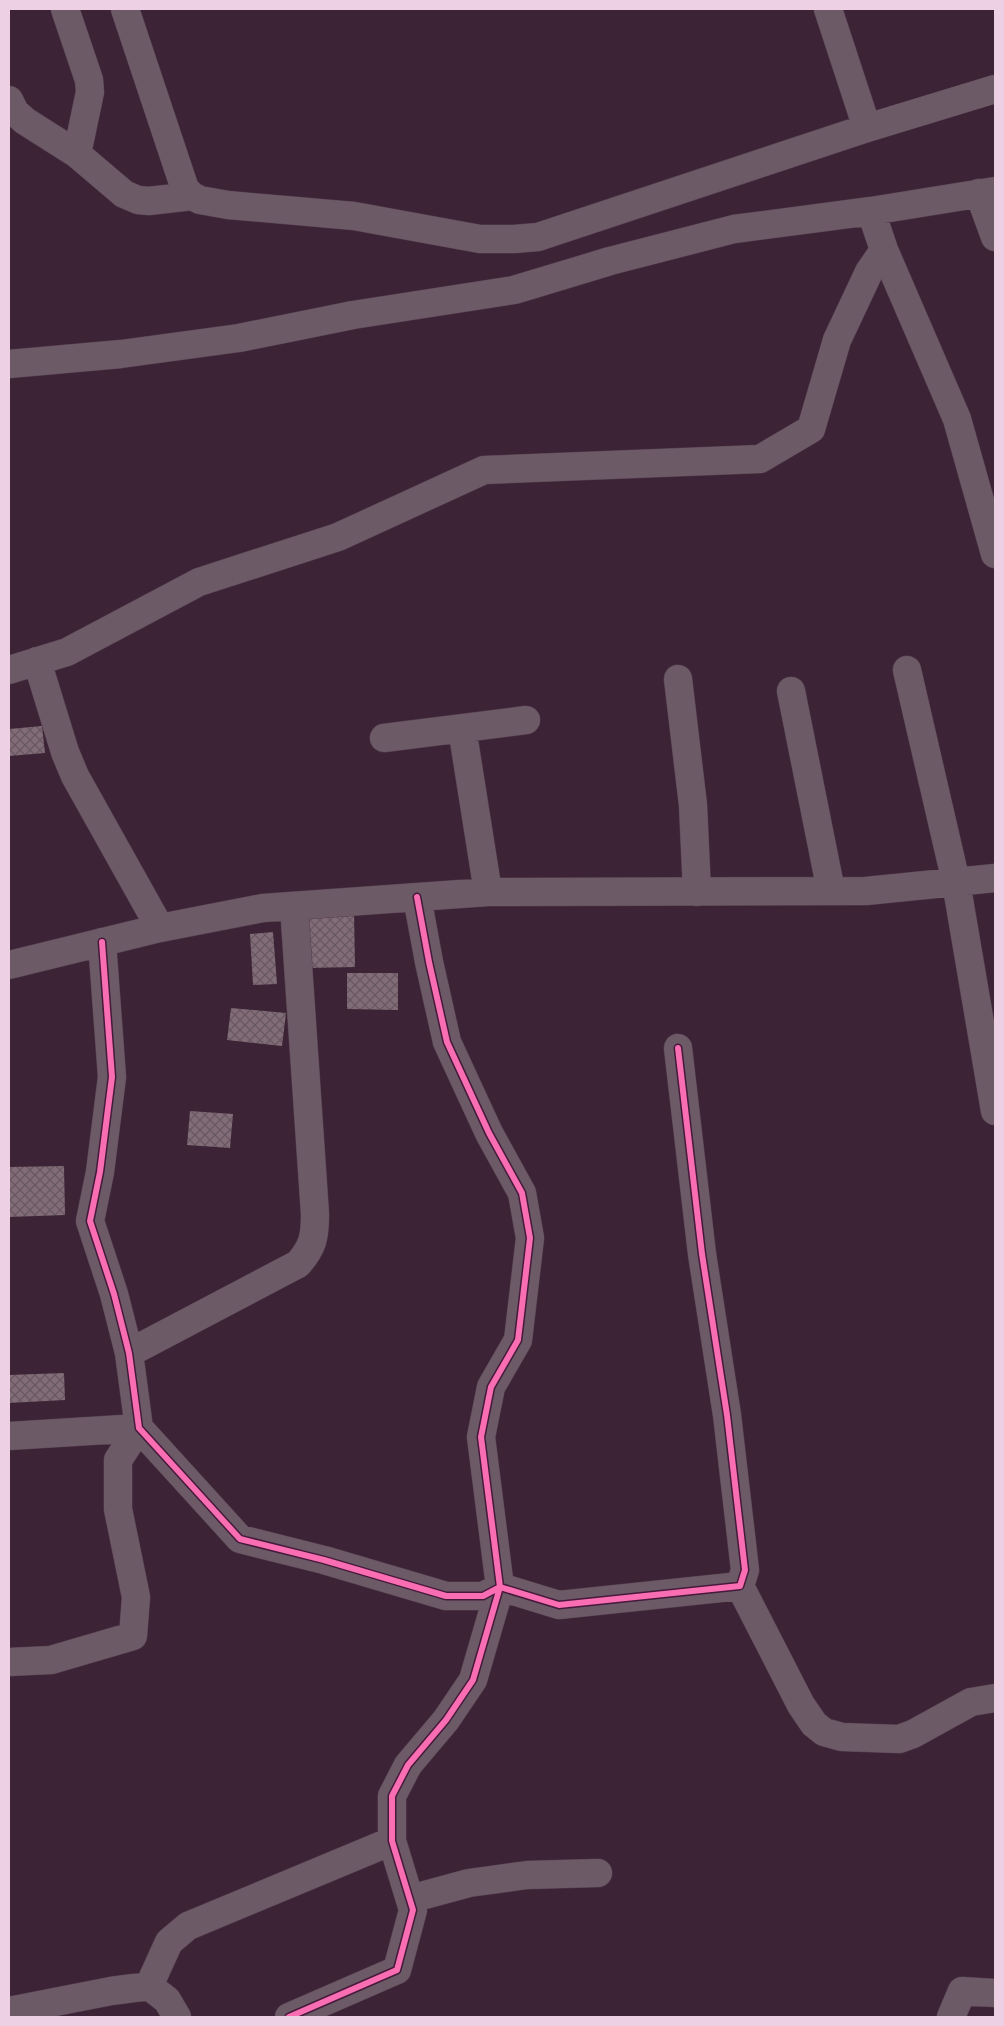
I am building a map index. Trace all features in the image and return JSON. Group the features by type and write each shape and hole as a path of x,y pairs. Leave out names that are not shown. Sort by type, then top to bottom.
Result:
{"street":[{"path":"65,9 89,80 90,92 77,154"},
{"path":"125,9 181,182 192,196 200,200 228,206 354,216 480,239 538,237 867,128 995,89"},
{"path":"828,9 867,128"},
{"path":"9,100 16,112 25,120 77,154 124,194 138,200 149,201 192,196"},
{"path":"9,364 121,354 239,338 353,315 514,290 610,261 734,229 871,211 987,192 995,237"},
{"path":"871,211 884,250 957,419 995,554"},
{"path":"9,670 67,652 199,582 338,537 484,470 760,459 810,429 838,340 869,272 884,250"},
{"path":"37,662 65,752 75,776 160,928"},
{"path":"907,670 956,882 995,1111"},
{"path":"678,679 694,805 697,892"},
{"path":"791,691 831,891"},
{"path":"384,738 526,720"},
{"path":"462,728 488,892"},
{"path":"9,966 160,928 263,908 488,892 866,891 995,878"},
{"path":"289,2017 397,1970 413,1910 392,1842 392,1796 408,1765 446,1720 473,1680 500,1587 481,1437 491,1387 518,1340 530,1238 522,1193 489,1133 447,1042 418,897"},
{"path":"129,1353 298,1264 309,1251 315,1233 315,1214 294,906"},
{"path":"102,942 112,1077 100,1172 90,1221 114,1294 129,1353 139,1428 240,1539 324,1560 446,1596 483,1596 500,1587 559,1605 740,1586"},
{"path":"678,1048 702,1254 727,1415 738,1502 745,1570 740,1586 801,1704 814,1724 824,1732 842,1738 899,1738 913,1734 972,1702 995,1698"},
{"path":"9,1436 139,1428"},
{"path":"9,1662 51,1660 132,1636 136,1597 118,1509 118,1460 139,1428"},
{"path":"150,1986 169,1942 188,1926 392,1842"},
{"path":"410,1899 469,1883 527,1875 598,1873"},
{"path":"11,2013 111,1991 150,1986 167,2000 177,2017"},
{"path":"951,2017 962,1991 995,1993"}],"building":[{"path":"42,726 45,753 9,756 9,729"},
{"path":"354,913 355,967 308,968 307,914"},
{"path":"273,932 277,984 253,985 250,934"},
{"path":"347,973 398,973 398,1010 347,1009"},
{"path":"231,1008 286,1013 282,1046 227,1040"},
{"path":"190,1111 233,1114 230,1148 187,1145"},
{"path":"64,1166 65,1215 9,1217 9,1167"},
{"path":"64,1373 65,1400 9,1403 9,1375"}],"cycle path":[{"path":"102,942 112,1077 100,1172 90,1221 114,1294 129,1353 139,1428 240,1539 324,1560 446,1596 483,1596 500,1587 481,1437 491,1387 518,1340 530,1238 522,1193 489,1133 447,1042 417,897"},
{"path":"289,2017 397,1970 413,1910 392,1841 392,1796 408,1765 446,1720 473,1680 500,1587 559,1605 740,1586 745,1570 727,1415 702,1254 678,1048"}]}
